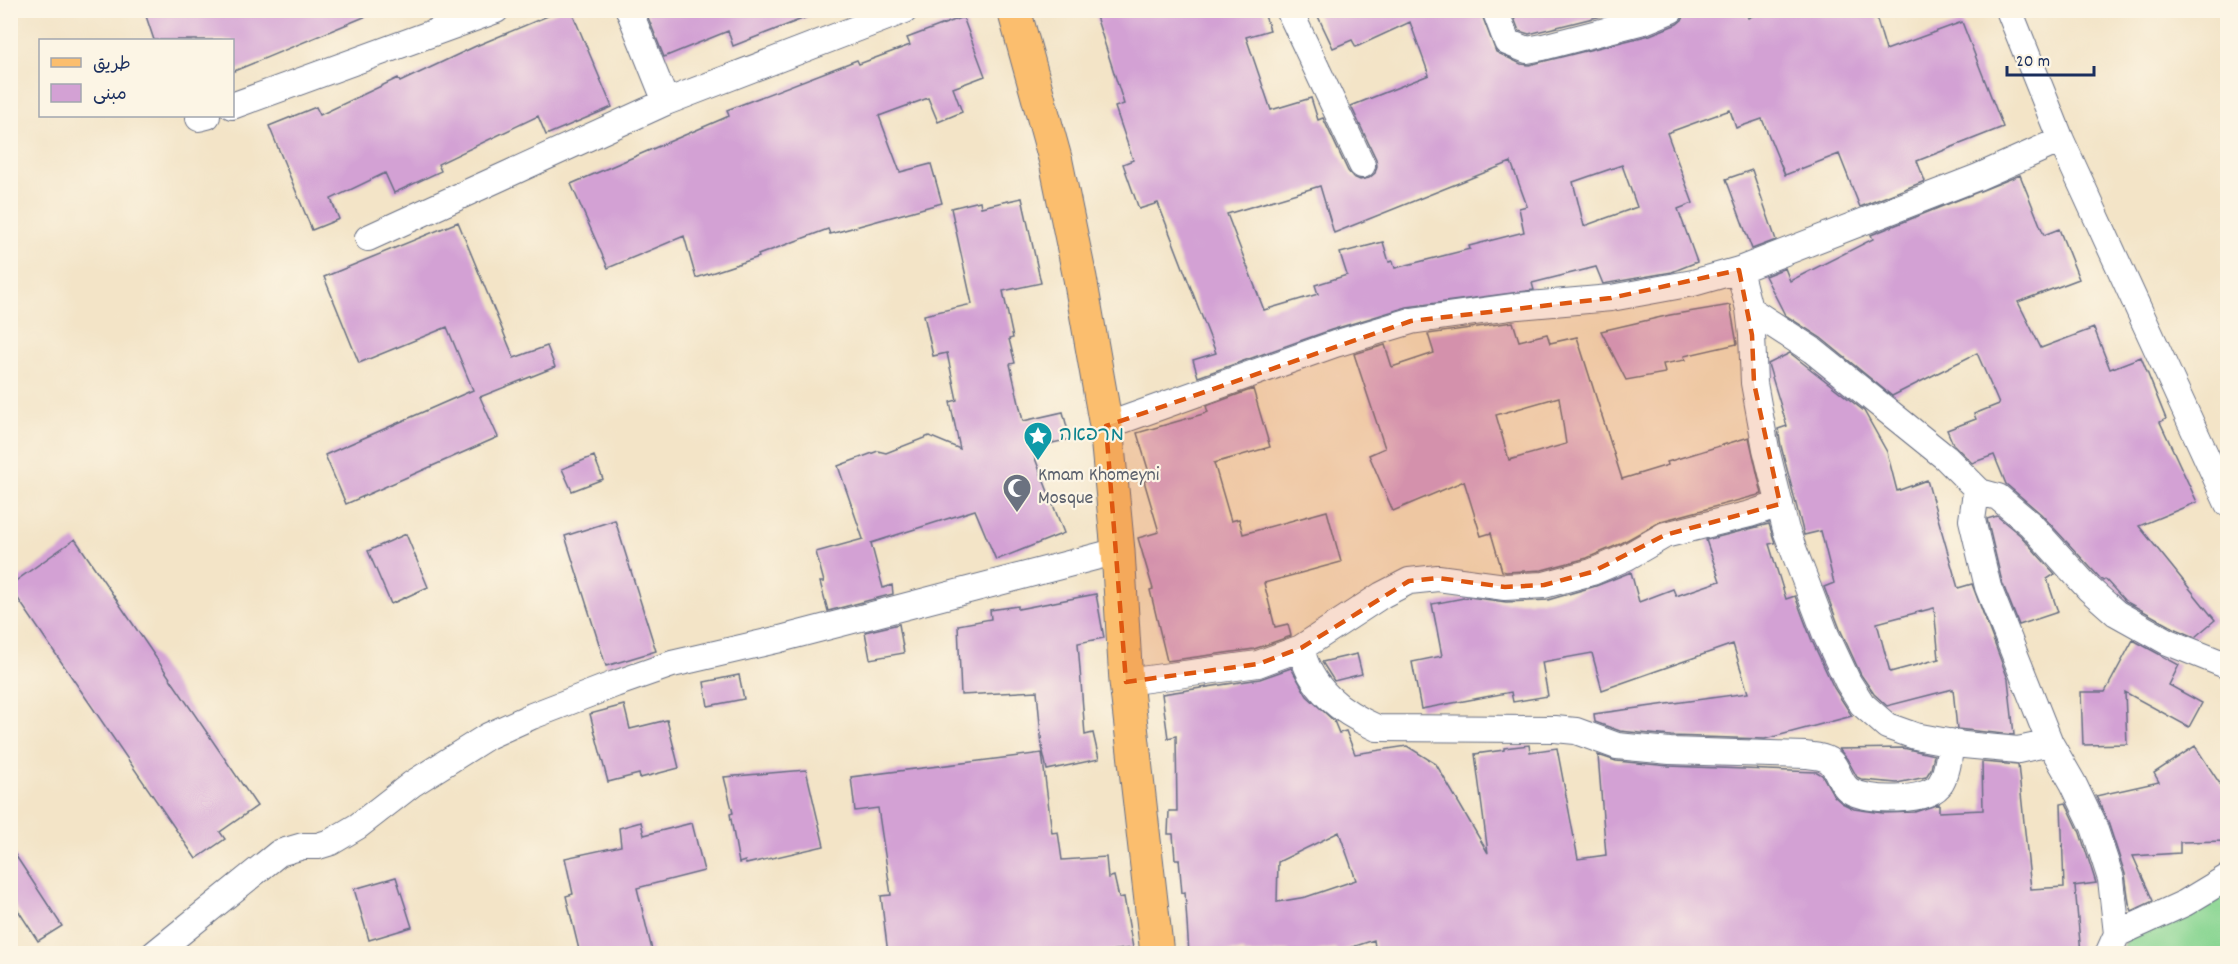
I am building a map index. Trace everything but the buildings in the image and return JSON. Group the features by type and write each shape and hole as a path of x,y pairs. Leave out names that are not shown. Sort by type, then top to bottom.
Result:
{"main road":[{"path":"1014,10 1056,162 1080,278 1106,426 1118,551 1126,682 1157,954"}],"street":[{"path":"234,105 496,10"},
{"path":"629,10 666,102"},
{"path":"368,238 666,102 905,10"},
{"path":"1289,10 1362,165"},
{"path":"1495,10 1507,42 1516,48 1527,50 1567,42 1644,21 1671,10"},
{"path":"2009,10 2061,140 2228,504"},
{"path":"1106,426 1335,344 1411,321 1518,306 1611,298 1693,283 1739,270 1978,177 2061,140"},
{"path":"1739,270 1749,309 1754,384 1766,449 1786,530 1827,635 1848,682 1862,704 1887,726 1915,736 2018,750 2050,743"},
{"path":"1749,309 1812,350 1946,458 1980,492 1998,497 2030,524 2089,589 2116,613 2168,642 2228,666"},
{"path":"1980,492 1975,499 1972,520 1988,587 2050,743 2073,783 2094,827 2111,879 2113,944 2228,876"},
{"path":"1126,682 1258,664 1301,648 1382,594 1409,581 1437,578 1505,587 1544,585 1592,572 1627,557 1665,535 1739,517 1780,504"},
{"path":"154,954 279,853 303,846 324,844 345,835 412,784 488,736 532,716 672,664 780,639 1118,551"},
{"path":"1301,648 1304,663 1327,697 1359,720 1377,728 1555,729 1576,731 1617,746 1660,750 1806,755 1831,762 1845,787 1851,791 1893,799 1916,797 1933,791 1941,784 1946,771 1951,742"}],"highlighted area":[{"path":"1739,270 1752,335 1754,383 1780,504 1665,535 1592,572 1544,585 1505,587 1438,578 1409,581 1301,648 1258,664 1126,682 1106,426 1411,321 1611,298"}],"green space":[{"path":"2227,892 2227,953 2123,954 2127,933"}],"place":[{"name":"מרפאה","path":"1038,462"},
{"name":"Kmam Khomeyni Mosque","path":"1017,514"}]}
